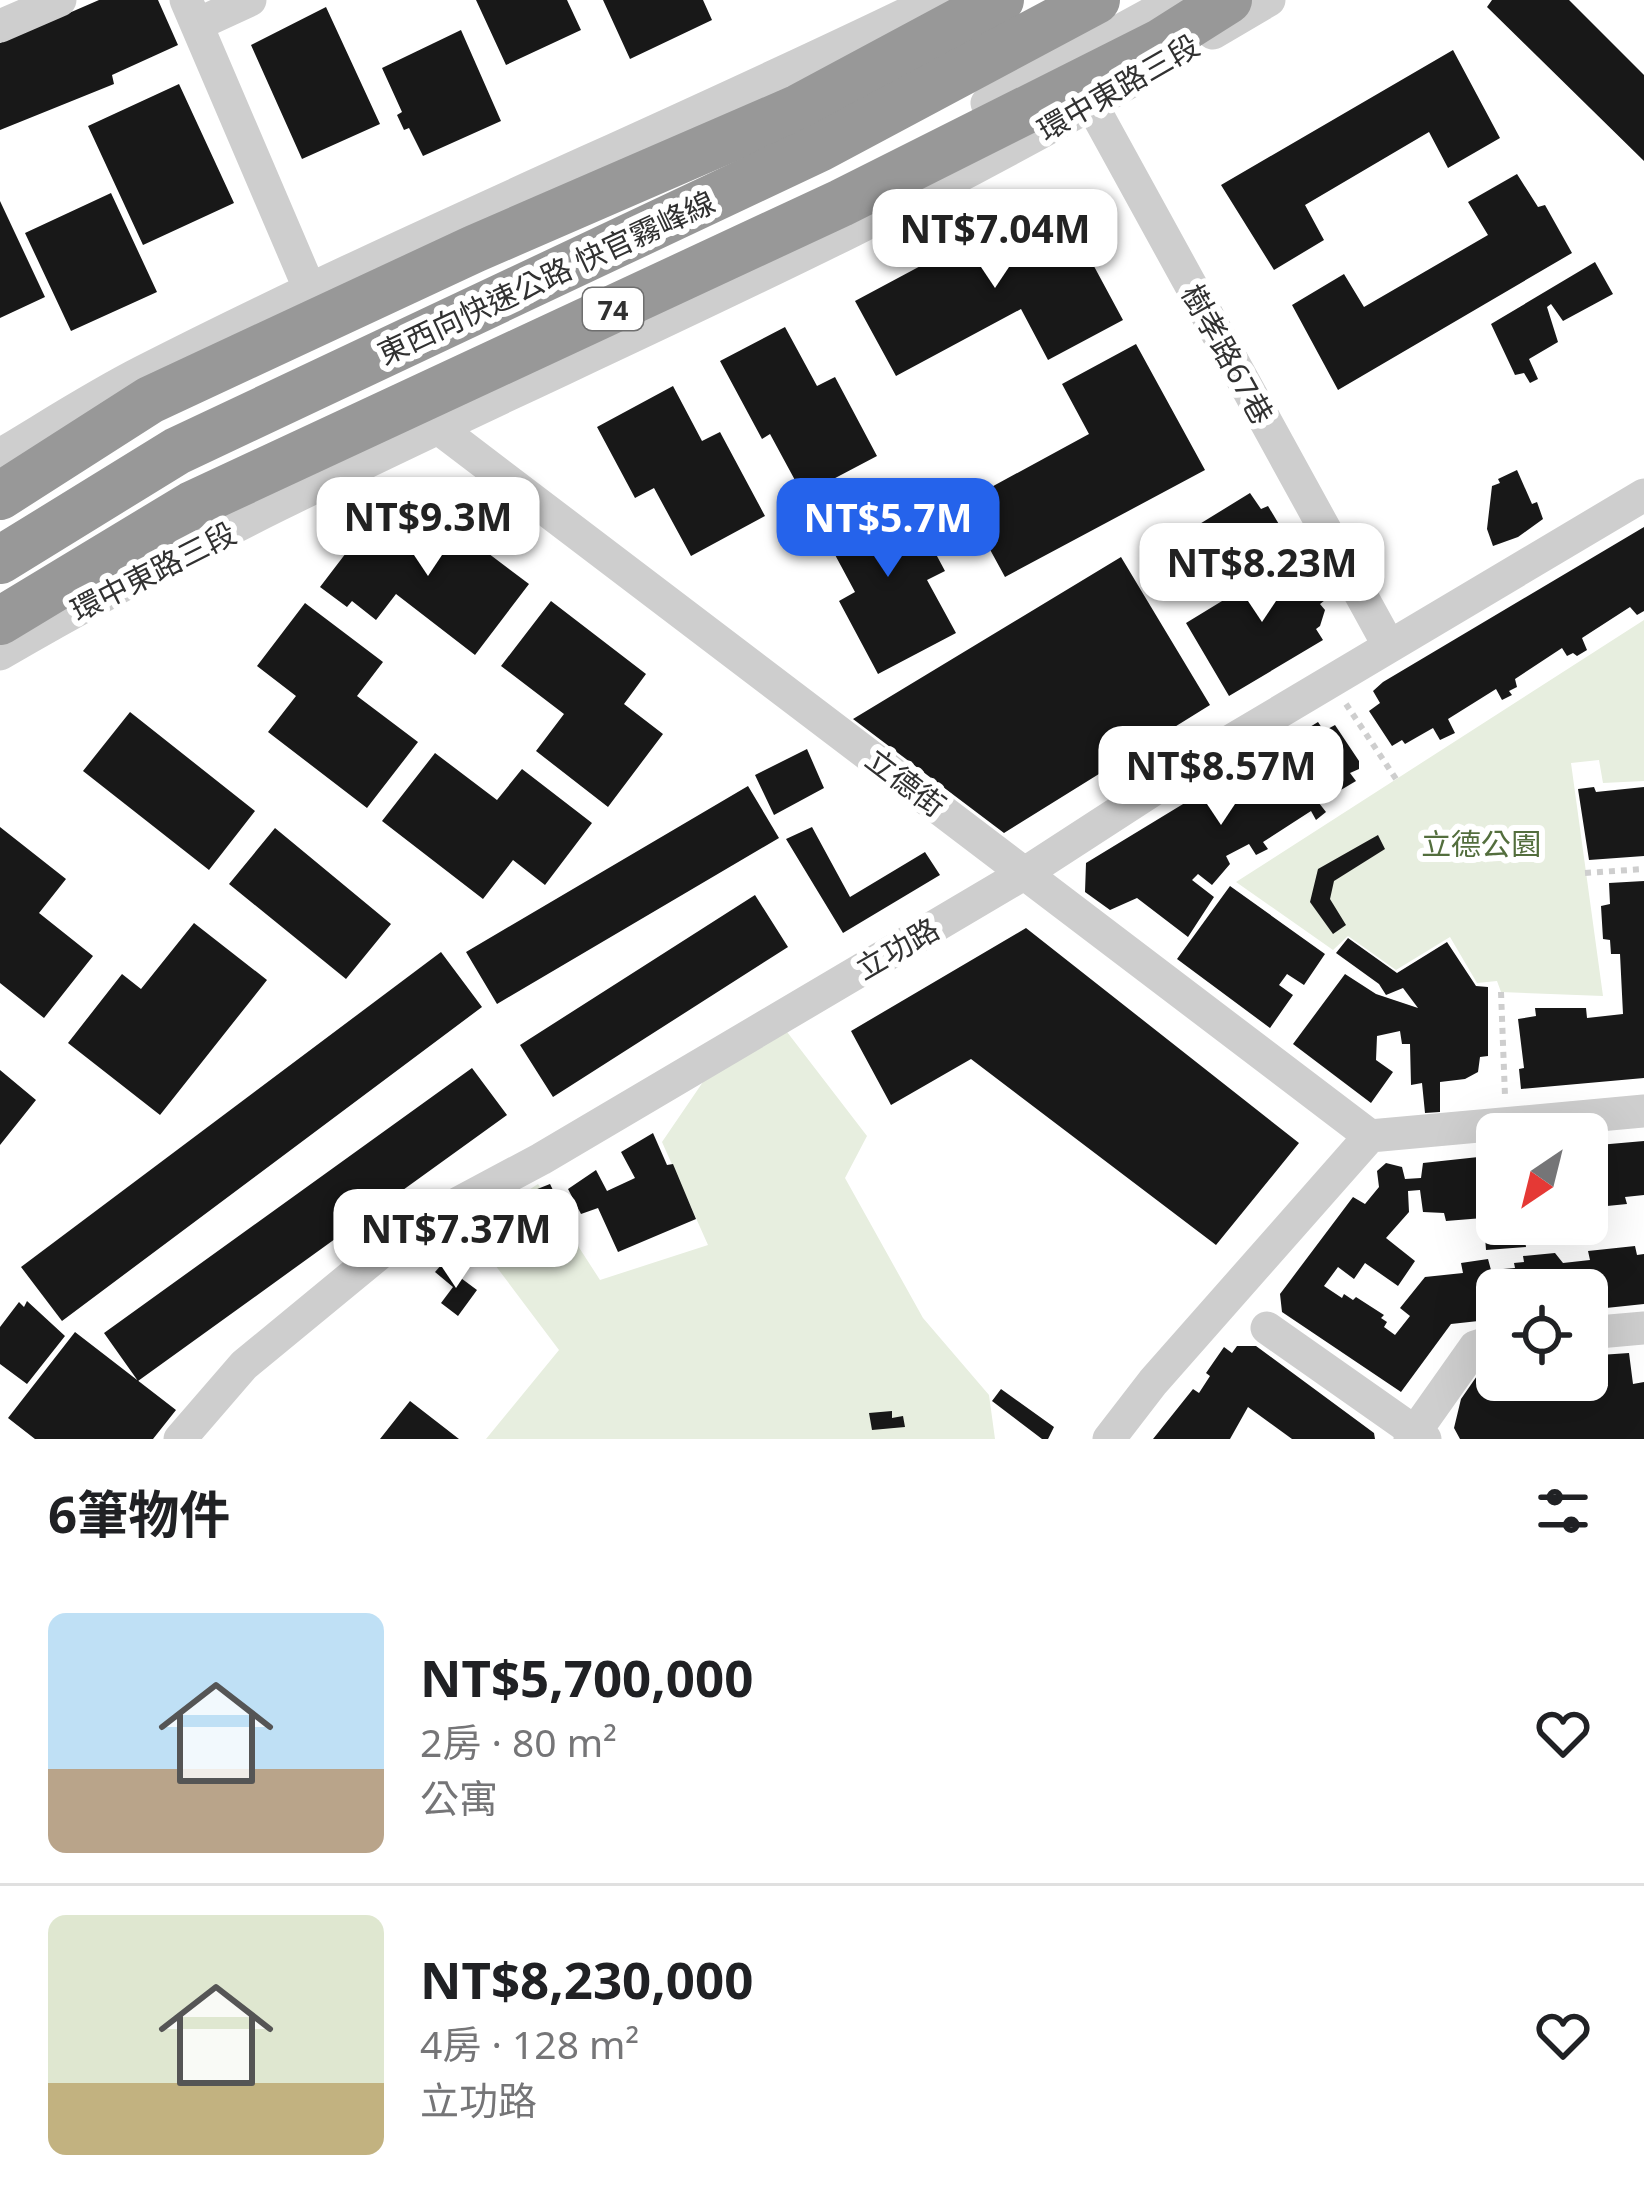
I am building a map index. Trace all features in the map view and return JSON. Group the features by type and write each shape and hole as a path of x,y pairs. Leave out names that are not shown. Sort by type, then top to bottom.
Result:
{"highway":[{"name":"東西向快速公路 快官霧峰線","path":"0,496 150,400 474,249 799,108 1000,0"},
{"name":"東西向快速公路 快官霧峰線","path":"0,560 177,451 819,148 1096,0"},
{"name":"74","path":"0,621 192,505 841,203 1160,43 1228,0"}],"street":[{"path":"0,26 61,0"},
{"path":"250,0 192,12 310,290"},
{"path":"0,454 137,374 935,0"},
{"name":"樹孝路67巷","path":"1030,0 1092,104 1389,646"},
{"name":"環中東路三段","path":"0,600 190,490 831,183 1067,62 1176,0"},
{"name":"環中東路三段","path":"0,654 128,580 859,230 1092,104 1269,0"},
{"name":"立德街","path":"441,430 1370,1136"},
{"name":"立功路","path":"180,1439 244,1365 408,1230 541,1159 1025,873 1207,755 1644,495"},
{"path":"1608,1114 1644,1111"},
{"path":"1109,1439 1153,1382 1370,1136 1476,1127"},
{"path":"1267,1328 1416,1437 1476,1348"},
{"path":"1608,1331 1644,1328"}],"path":[{"path":"1331,681 1396,779"},
{"path":"1586,873 1644,869"},
{"path":"1501,992 1506,1113"}],"green space":[{"name":"立德公園","path":"1644,620 1644,781 1603,783 1599,760 1571,763 1603,996 1501,992 1497,981 1477,983 1450,937 1396,970 1348,936 1333,950 1236,882"},
{"path":"784,1028 867,1136 845,1178 923,1318 989,1395 995,1439 486,1439 559,1350 468,1229 538,1184 600,1280 708,1245 662,1142 707,1076"}],"building":[{"path":"99,0 158,0 178,45 112,75 114,84 0,130 0,43"},
{"path":"476,0 567,0 581,30 506,65"},
{"path":"603,0 703,0 712,20 630,59"},
{"path":"1492,0 1569,0 1644,75 1644,161 1487,7"},
{"path":"326,7 380,124 302,159 251,45"},
{"path":"461,30 501,121 423,156 397,115 402,112 382,68"},
{"path":"1453,50 1500,138 1448,168 1429,132 1305,205 1324,240 1274,270 1221,185"},
{"path":"179,84 234,203 143,245 88,126"},
{"path":"1517,174 1538,207 1545,205 1572,253 1338,390 1292,305 1344,274 1364,307 1488,235 1468,202"},
{"path":"111,193 157,292 71,331 25,233"},
{"path":"1055,194 1123,320 1048,360 1021,309 896,376 855,301"},
{"path":"0,201 45,297 0,318"},
{"path":"1595,262 1613,294 1563,321 1551,304 1547,307 1558,342 1529,359 1538,379 1530,383 1524,373 1515,375 1491,324"},
{"path":"785,327 817,386 835,377 877,456 803,495 770,434 762,439 720,361"},
{"path":"1136,344 1205,470 1005,577 964,502 1089,434 1062,384"},
{"path":"673,386 702,441 720,432 765,516 691,556 654,488 635,498 597,427"},
{"path":"1517,470 1543,519 1518,537 1493,546 1487,529 1492,486"},
{"path":"893,486 945,571 927,580 956,633 878,674 839,601 855,592 819,525"},
{"path":"1250,493 1261,509 1268,506 1289,541 1207,589 1183,551 1206,538 1198,525"},
{"path":"435,513 529,584 475,655 396,594 376,620 352,601 347,607 320,587 375,515 412,543"},
{"path":"1644,527 1644,611 1637,615 1630,607 1582,638 1587,650 1567,656 1562,648 1515,679 1517,687 1509,691 1512,695 1502,700 1496,689 1448,719 1455,733 1440,740 1433,728 1392,746 1369,711 1380,703 1373,691 1383,682"},
{"path":"1299,554 1329,597 1320,604 1325,610 1316,629 1323,640 1229,696 1186,623"},
{"path":"1121,557 1210,705 1004,833 853,719"},
{"path":"551,601 646,674 624,704 663,734 608,807 536,751 564,714 501,666"},
{"path":"305,603 383,662 357,696 418,742 367,808 268,732 296,696 257,666"},
{"path":"130,712 255,811 209,870 83,771"},
{"path":"1318,722 1324,731 1335,725 1359,761 1359,769 1350,773 1356,781 1319,803 1326,812 1316,820 1311,811 1263,842 1268,849 1256,855 1249,844 1226,856 1230,864 1212,885 1198,874 1192,880 1214,897 1188,937 1137,898 1110,910 1085,892 1086,863"},
{"path":"807,749 824,788 774,815 755,775"},
{"path":"435,753 497,800 522,769 592,823 545,885 513,860 483,899 382,821"},
{"path":"748,786 779,838 497,1004 466,952"},
{"path":"1594,787 1596,792 1644,787 1644,856 1589,860 1578,789"},
{"path":"0,827 66,879 39,913 93,956 44,1018 0,983"},
{"path":"812,827 850,897 925,852 940,875 843,933 786,839"},
{"path":"275,828 391,924 346,979 229,884"},
{"path":"1378,835 1385,849 1334,881 1330,899 1346,925 1333,934 1310,902 1318,869"},
{"path":"1644,881 1644,1078 1521,1089 1519,1069 1524,1068 1518,1019 1536,1016 1535,1008 1586,1008 1587,1018 1623,1014 1620,954 1611,954 1610,940 1603,939 1601,906 1610,904 1609,883"},
{"path":"1230,886 1325,954 1304,985 1287,974 1279,985 1293,995 1270,1028 1177,959"},
{"path":"755,895 788,947 553,1097 520,1045"},
{"path":"194,923 267,980 160,1115 68,1043 122,974 141,989"},
{"path":"1026,928 1299,1143 1216,1245 971,1059 891,1105 851,1031"},
{"path":"1348,938 1397,973 1447,942 1476,986 1488,987 1488,1056 1480,1057 1478,1072 1440,1082 1440,1112 1425,1113 1422,1083 1411,1085 1410,1044 1402,1044 1400,1031 1377,1036 1376,1060 1393,1072 1371,1103 1293,1044 1345,974 1376,994 1418,1008 1403,988 1386,995 1379,984 1336,953"},
{"path":"441,952 482,1007 62,1321 21,1267"},
{"path":"472,1068 507,1115 138,1381 104,1333"},
{"path":"0,1070 36,1100 0,1145"},
{"path":"653,1133 667,1165 673,1164 696,1219 618,1252 598,1208 581,1214 568,1189 596,1170 607,1191 635,1178 621,1152"},
{"path":"1644,1141 1644,1195 1625,1197 1627,1204 1608,1206 1608,1144"},
{"path":"1476,1157 1476,1219 1446,1221 1444,1213 1423,1212 1420,1190 1408,1191 1409,1212 1386,1238 1415,1261 1398,1286 1365,1263 1354,1279 1338,1267 1324,1286 1342,1298 1344,1294 1353,1300 1356,1297 1384,1315 1384,1327 1395,1335 1410,1316 1400,1308 1425,1277 1463,1273 1461,1263 1488,1259 1491,1269 1476,1269 1476,1321 1451,1324 1401,1392 1282,1312 1280,1294 1353,1197 1365,1204 1379,1187 1377,1171 1386,1163 1402,1167 1405,1179 1421,1178 1423,1163"},
{"path":"550,1184 557,1198 528,1209 522,1195"},
{"path":"1486,1245 1526,1247 1486,1250"},
{"path":"1635,1246 1637,1255 1644,1254 1644,1304 1608,1308 1608,1269 1503,1269 1515,1268 1514,1263 1524,1262 1523,1256 1555,1253 1563,1263 1590,1260 1588,1251"},
{"path":"442,1264 477,1290 458,1316 441,1303 453,1287 435,1272"},
{"path":"27,1301 65,1336 27,1384 0,1364 0,1327 19,1302 24,1307"},
{"path":"75,1332 176,1410 153,1439 35,1439 8,1418"},
{"path":"1237,1346 1256,1346 1374,1433 1375,1439 1292,1439 1248,1407 1230,1439 1153,1439 1193,1389 1199,1393 1224,1347 1232,1353"},
{"path":"1629,1353 1633,1384 1644,1382 1644,1439 1460,1439 1454,1428 1461,1399 1476,1377 1476,1401 1608,1401 1608,1354"},
{"path":"1001,1389 1054,1427 1048,1439 992,1401"},
{"path":"410,1401 459,1439 380,1439"},
{"path":"892,1411 892,1418 903,1416 905,1427 872,1430 869,1413"}]}
